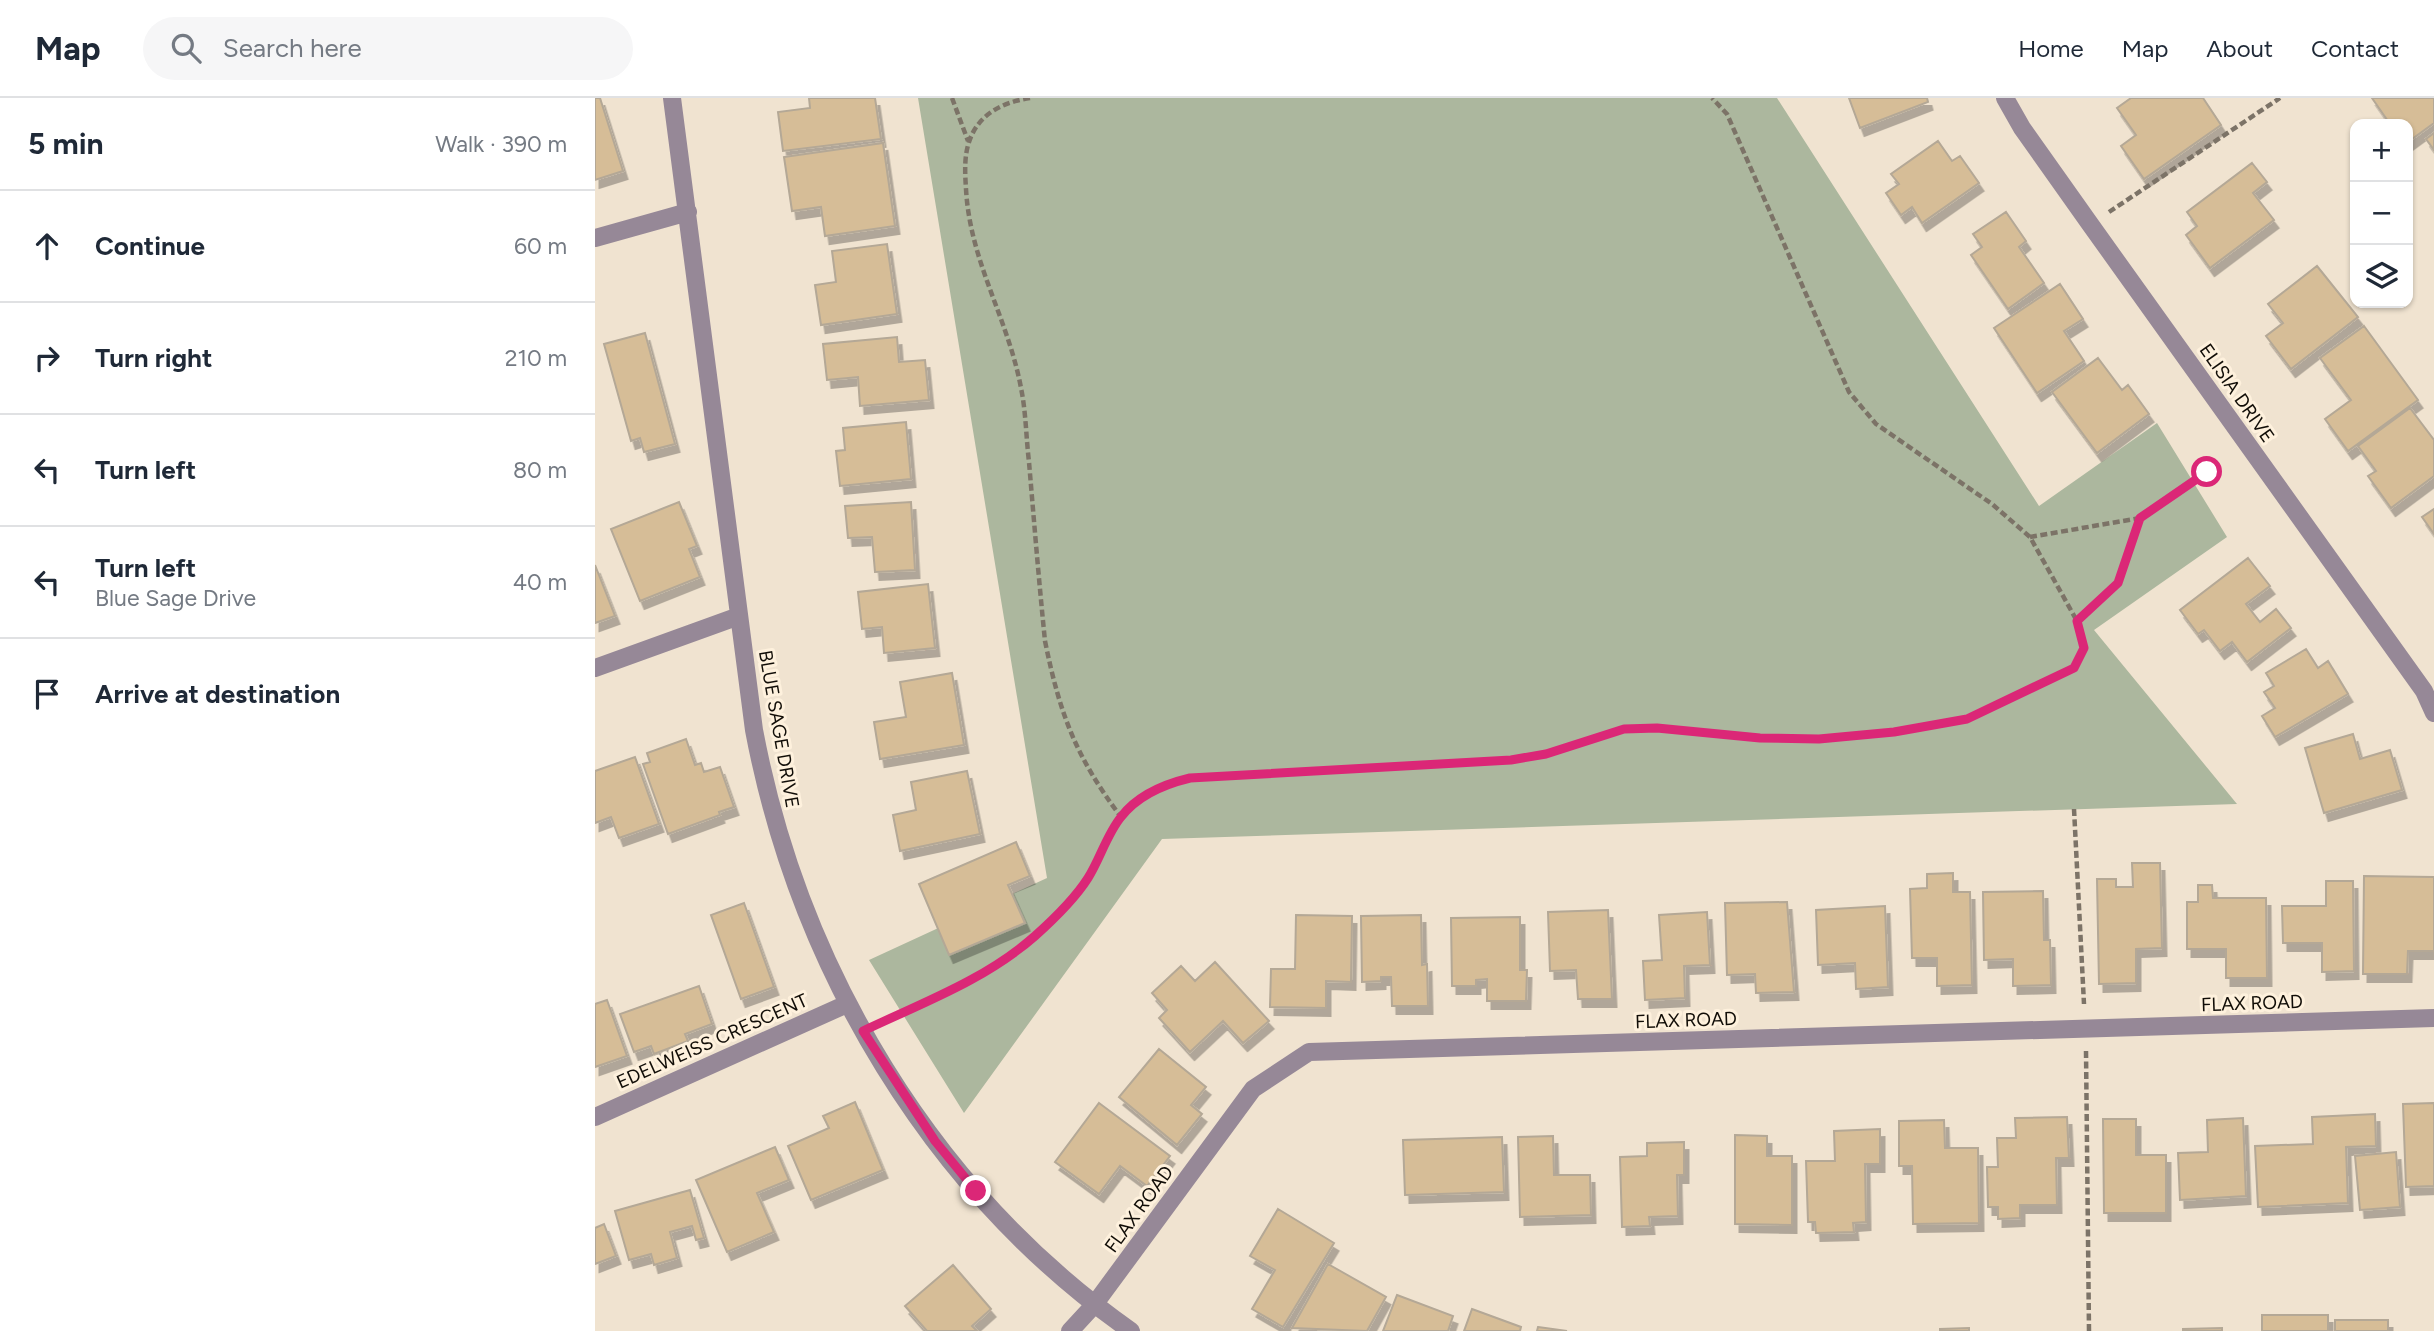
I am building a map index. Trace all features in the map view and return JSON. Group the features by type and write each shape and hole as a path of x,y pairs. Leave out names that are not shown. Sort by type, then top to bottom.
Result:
{"street":[{"name":"BLUE SAGE DRIVE","path":"672,98 754,730 779,835 817,943 863,1031 935,1141 976,1191 1094,1305 1131,1331"},
{"name":"ELISIA DRIVE","path":"2005,98 2022,128 2424,691 2434,713"},
{"path":"595,238 688,212"},
{"path":"595,668 739,616"},
{"name":"EDELWEISS CRESCENT","path":"595,1117 847,1004"},
{"name":"FLAX ROAD","path":"1070,1331 1094,1305 1253,1089 1309,1052 2434,1018"}],"path":[{"path":"952,98 969,142"},
{"path":"1030,98 1011,101 994,109 978,122 969,142 965,167 971,233 979,264 1011,347 1021,389 1044,631 1053,683 1064,720 1080,756 1121,817"},
{"path":"863,1031 971,980 1033,937 1063,910 1087,880 1121,817 1167,784 1190,778 1511,760 1546,754 1624,729 1657,728 1760,738 1819,739 1894,732 1967,719 2074,668 2084,648 2077,621 2030,537 1992,505 1876,424 1861,410 1849,392 1727,114 1712,98"},
{"path":"2090,224 2280,98"},
{"path":"2030,537 2140,518 2207,472"},
{"path":"2077,621 2118,583 2140,518"},
{"path":"2074,809 2085,1030 2088,1331"}],"green space":[{"path":"918,98 1777,98 2039,506 2157,423 2227,537 2094,630 2237,804 1162,839 964,1113 869,960 1047,878"}],"building":[{"path":"595,98 600,98 623,171 595,180"},
{"path":"809,98 875,98 881,139 783,151 778,112 810,108"},
{"path":"1849,98 1927,98 1928,102 1860,128"},
{"path":"2131,98 2203,98 2221,125 2144,179 2121,146 2136,135 2117,108"},
{"path":"2372,98 2434,98 2434,123 2413,138 2413,119 2387,119"},
{"path":"2434,133 2434,150 2426,139"},
{"path":"1938,141 1952,161 1960,156 1979,183 1922,223 1912,207 1901,215 1886,193 1899,184 1891,174"},
{"path":"883,143 895,226 825,236 821,207 792,211 784,157"},
{"path":"2252,163 2267,182 2253,193 2274,220 2210,268 2186,235 2197,226 2187,212"},
{"path":"2006,212 2026,241 2019,247 2044,283 2008,309 1971,255 1982,247 1973,234"},
{"path":"887,244 897,314 821,325 815,285 836,282 832,251"},
{"path":"2317,266 2358,317 2291,369 2266,336 2283,323 2268,304"},
{"path":"2060,284 2083,319 2064,331 2084,361 2037,393 1994,328"},
{"path":"2364,326 2418,400 2348,451 2325,419 2351,400 2320,358"},
{"path":"645,333 675,444 644,452 640,438 631,441 604,344"},
{"path":"897,337 899,362 925,360 929,400 860,406 858,377 827,380 823,344"},
{"path":"2098,358 2122,390 2128,385 2149,414 2097,453 2052,392"},
{"path":"2410,408 2434,440 2434,476 2391,508 2368,476 2376,471 2358,446"},
{"path":"906,422 911,479 840,486 836,451 845,450 843,428"},
{"path":"679,502 697,546 689,549 700,577 640,601 611,529"},
{"path":"911,502 915,570 875,572 872,537 848,538 845,506"},
{"path":"2434,509 2434,534 2422,517"},
{"path":"2248,558 2270,586 2246,604 2260,622 2276,609 2291,628 2247,662 2232,642 2220,651 2204,630 2198,634 2180,610"},
{"path":"595,565 615,616 595,623"},
{"path":"928,584 935,648 884,653 882,627 862,629 858,592"},
{"path":"2306,649 2318,668 2328,661 2348,694 2275,737 2262,716 2275,708 2264,692 2274,686 2266,673"},
{"path":"952,673 964,745 880,759 874,722 906,717 900,682"},
{"path":"2353,734 2360,759 2390,750 2402,790 2324,813 2305,748"},
{"path":"686,739 695,765 701,763 704,772 720,767 734,807 719,812 720,815 668,834 643,764 650,762 647,753"},
{"path":"635,757 659,824 619,838 611,817 595,823 595,771"},
{"path":"967,771 980,834 900,851 893,815 916,810 911,782"},
{"path":"1016,842 1030,876 1008,885 1025,923 949,955 919,884"},
{"path":"2132,863 2160,863 2162,948 2136,949 2136,983 2099,984 2097,879 2116,879 2116,887 2133,887"},
{"path":"1953,873 1953,892 1970,892 1972,985 1937,986 1937,958 1912,958 1910,889 1927,888 1927,874"},
{"path":"2364,876 2434,877 2434,951 2408,951 2407,974 2363,974"},
{"path":"2326,881 2353,881 2354,971 2322,972 2322,943 2283,943 2282,906 2326,906"},
{"path":"2198,885 2212,885 2213,898 2266,898 2267,978 2226,978 2226,949 2187,949 2187,902 2198,902"},
{"path":"2043,891 2044,940 2050,940 2051,985 2013,986 2013,959 1984,960 1983,892"},
{"path":"1787,902 1794,992 1756,993 1755,974 1727,975 1725,903"},
{"path":"744,903 774,987 741,999 711,915"},
{"path":"1885,906 1888,987 1856,989 1855,963 1818,965 1816,910"},
{"path":"1608,910 1612,999 1578,999 1576,970 1550,971 1548,912"},
{"path":"1707,912 1710,965 1684,966 1685,998 1645,1000 1643,961 1662,960 1659,915"},
{"path":"1296,915 1352,916 1351,982 1326,981 1326,1008 1270,1007 1271,969 1295,969"},
{"path":"1421,915 1422,965 1427,964 1428,1006 1392,1006 1391,977 1381,977 1381,981 1362,982 1361,916"},
{"path":"1520,917 1520,970 1527,970 1526,1001 1487,1001 1487,979 1476,980 1476,986 1452,986 1451,918"},
{"path":"1215,962 1269,1021 1243,1043 1223,1021 1190,1052 1159,1018 1167,1010 1152,993 1181,966 1195,981"},
{"path":"699,986 712,1024 685,1034 688,1041 654,1054 651,1046 634,1052 620,1014"},
{"path":"607,1000 627,1056 595,1067 595,1004"},
{"path":"1159,1049 1206,1087 1191,1105 1202,1114 1177,1145 1119,1097"},
{"path":"855,1102 883,1170 811,1200 788,1146 829,1128 823,1116"},
{"path":"1099,1103 1170,1156 1147,1186 1120,1166 1099,1194 1055,1162"},
{"path":"2434,1103 2434,1186 2406,1187 2403,1104"},
{"path":"2375,1114 2376,1146 2346,1147 2348,1203 2258,1207 2255,1146 2313,1144 2312,1117"},
{"path":"2067,1117 2069,1158 2056,1158 2057,1205 2020,1205 2020,1218 1998,1219 1998,1207 1988,1207 1987,1167 1998,1167 1997,1138 2016,1138 2015,1118"},
{"path":"2243,1118 2246,1196 2180,1200 2178,1153 2208,1152 2207,1120"},
{"path":"2103,1119 2136,1119 2136,1155 2166,1155 2166,1213 2104,1213"},
{"path":"1944,1120 1945,1148 1978,1148 1979,1223 1913,1224 1912,1166 1899,1166 1899,1121"},
{"path":"1880,1129 1880,1164 1865,1164 1866,1222 1853,1223 1854,1232 1816,1233 1815,1222 1808,1222 1806,1161 1835,1161 1834,1131"},
{"path":"1735,1135 1767,1136 1767,1156 1792,1156 1792,1225 1735,1224"},
{"path":"1553,1136 1554,1175 1590,1175 1591,1215 1520,1217 1518,1137"},
{"path":"1502,1137 1504,1192 1405,1195 1403,1140"},
{"path":"1684,1142 1684,1175 1677,1175 1678,1216 1649,1217 1650,1226 1622,1227 1620,1157 1647,1156 1647,1143"},
{"path":"775,1147 789,1180 757,1193 774,1232 727,1252 696,1180"},
{"path":"2396,1152 2400,1207 2360,1210 2355,1156"},
{"path":"690,1190 704,1238 696,1240 692,1226 670,1232 677,1258 654,1265 651,1254 629,1260 615,1211"},
{"path":"1278,1209 1334,1243 1283,1327 1252,1309 1275,1270 1250,1256"},
{"path":"604,1224 616,1256 595,1264 595,1228"},
{"path":"1328,1264 1386,1297 1367,1331 1292,1328"},
{"path":"953,1265 991,1309 972,1326 977,1331 927,1331 905,1306"},
{"path":"1397,1295 1453,1316 1448,1331 1383,1331"},
{"path":"1472,1309 1521,1327 1520,1331 1464,1331"},
{"path":"2262,1315 2328,1315 2328,1331 2262,1331"},
{"path":"2335,1320 2388,1320 2388,1331 2335,1331"},
{"path":"1538,1327 1567,1331 1537,1331"},
{"path":"1969,1328 1969,1331 1940,1331 1940,1329"},
{"path":"2222,1328 2222,1331 2183,1331 2183,1329"}],"route":[{"path":"976,1191 935,1141 897,1087 863,1031 971,980 1033,937 1063,910 1087,880 1121,817 1147,795 1167,784 1190,778 1511,760 1546,754 1624,729 1657,728 1760,738 1819,739 1894,732 1967,719 2074,668 2084,648 2077,621 2118,583 2140,518 2207,472"}]}
